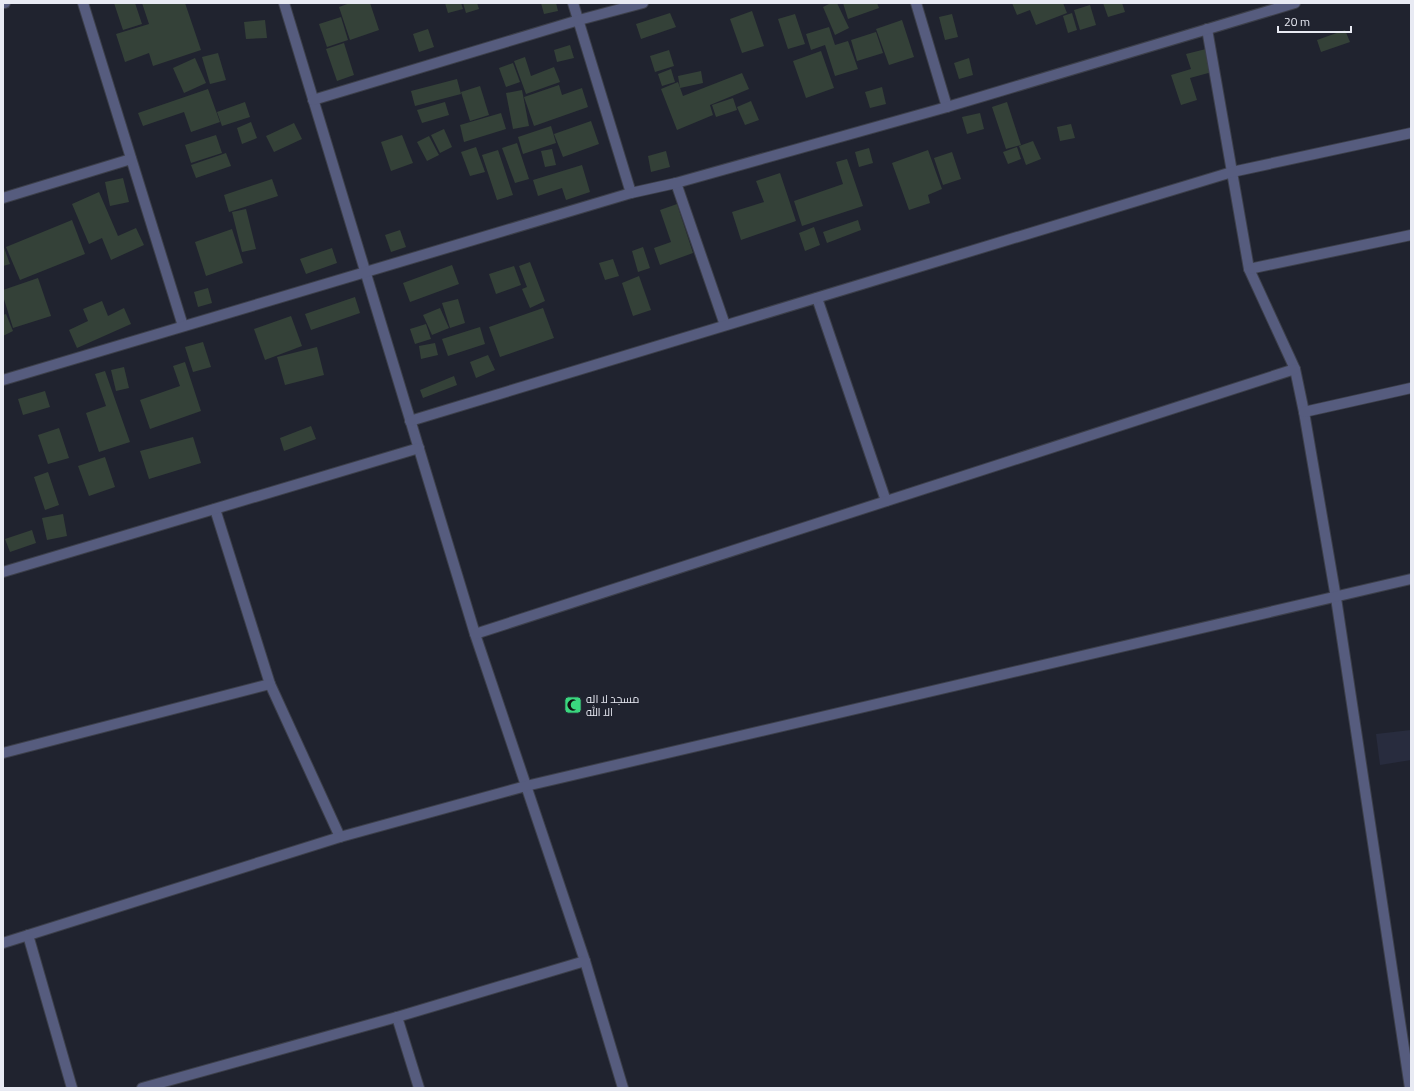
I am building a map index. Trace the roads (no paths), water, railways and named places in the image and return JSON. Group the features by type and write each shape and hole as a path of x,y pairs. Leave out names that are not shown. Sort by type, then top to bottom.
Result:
{"street":[{"path":"83,3 183,326"},
{"path":"284,3 475,634 585,961 624,1088"},
{"path":"573,3 631,193"},
{"path":"313,100 579,20 642,3"},
{"path":"916,3 948,107"},
{"path":"3,380 631,193 676,183 948,107 1206,29 1266,7 1295,3"},
{"path":"1206,29 1249,269 1295,369 1304,412 1336,598 1410,1088"},
{"path":"410,421 1232,172 1411,133"},
{"path":"3,198 131,159"},
{"path":"676,183 725,325"},
{"path":"1249,269 1411,235"},
{"path":"817,298 886,501"},
{"path":"475,634 1295,369"},
{"path":"1304,412 1411,388"},
{"path":"3,572 419,448"},
{"path":"215,509 270,684 340,838"},
{"path":"3,943 340,838 526,786 1336,598 1411,579"},
{"path":"3,753 270,684"},
{"path":"28,936 72,1088"},
{"path":"142,1088 397,1017 585,961"},
{"path":"397,1017 419,1088"}],"place":[{"name":"مسجد لا اله الا الله","path":"573,705"}]}
